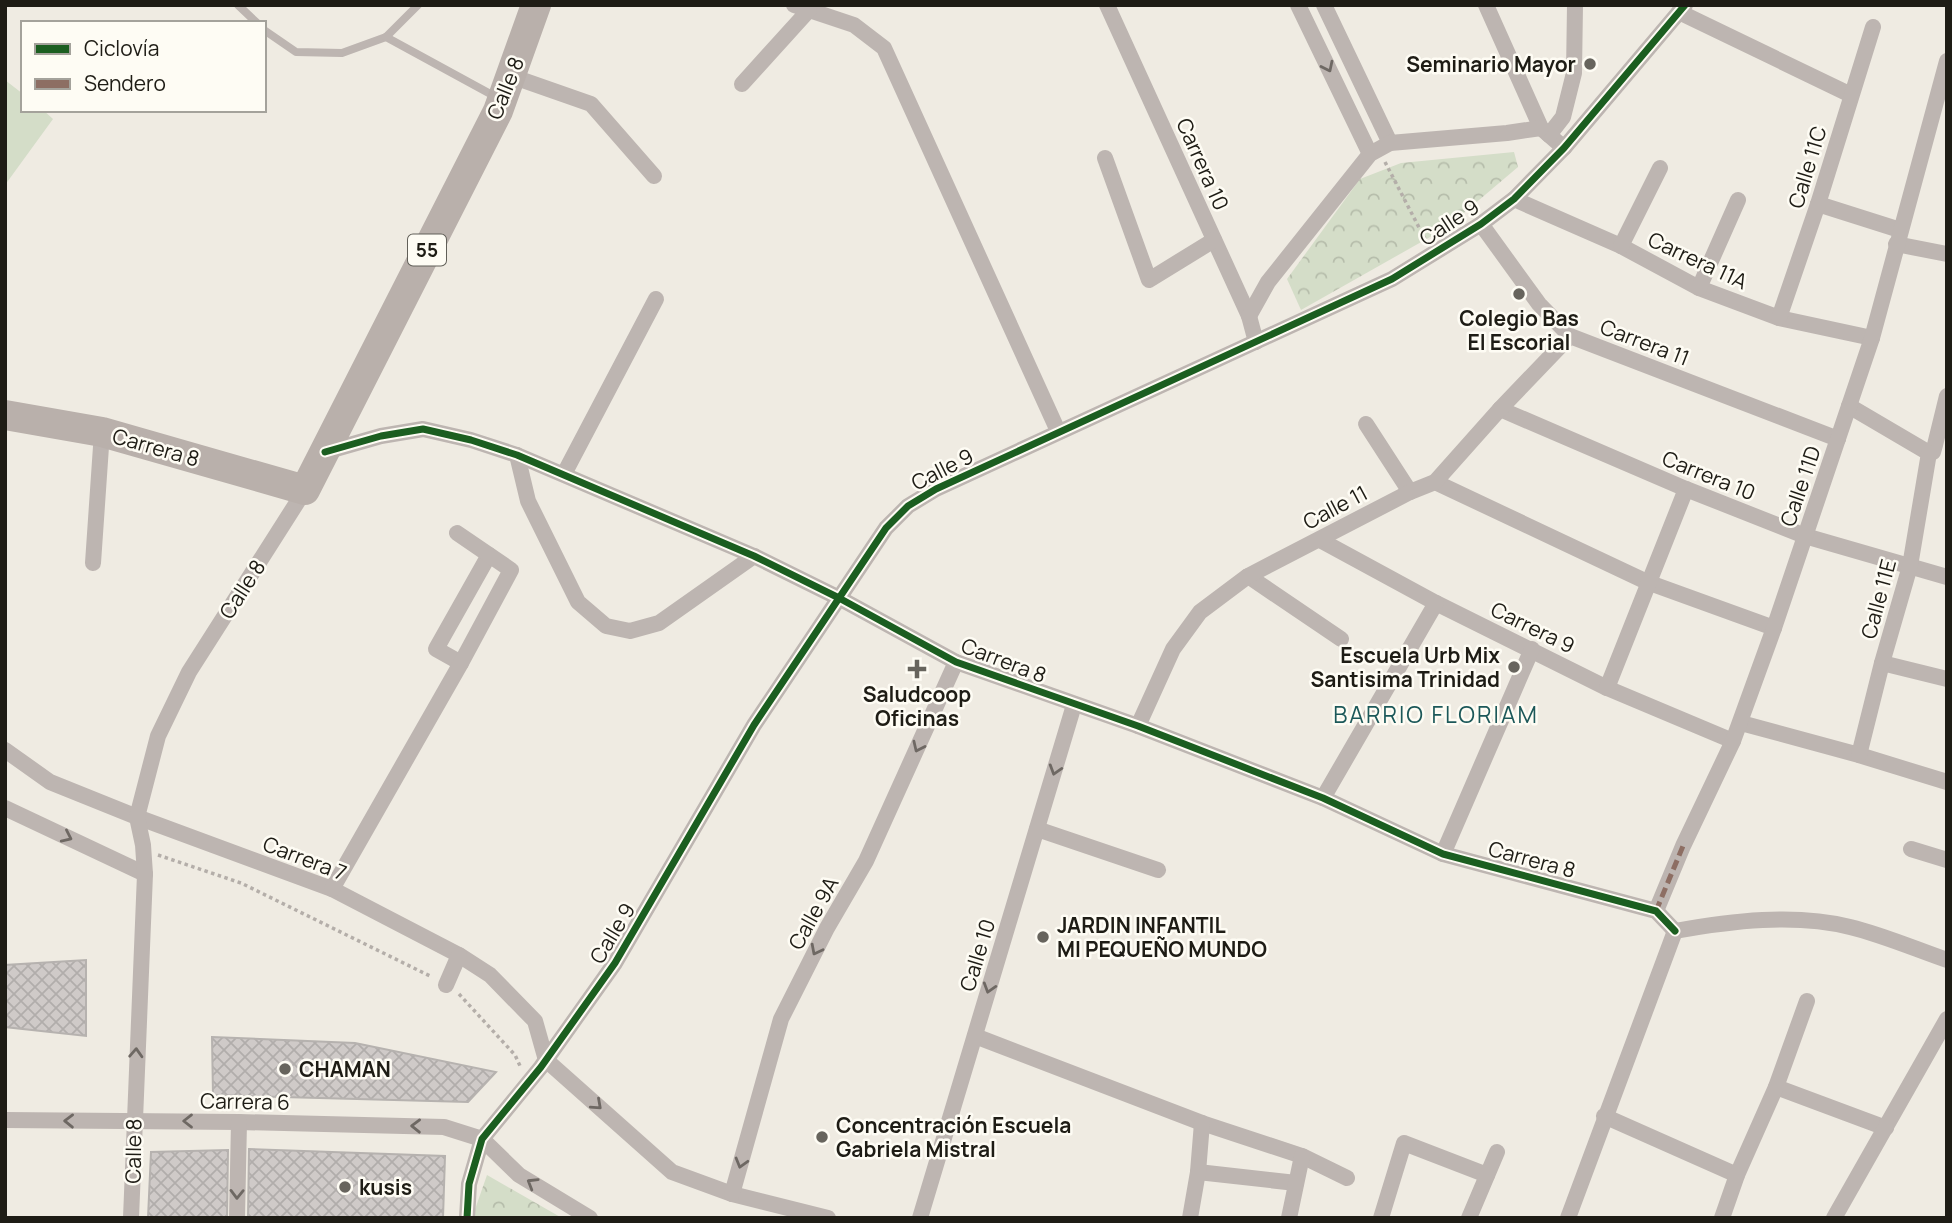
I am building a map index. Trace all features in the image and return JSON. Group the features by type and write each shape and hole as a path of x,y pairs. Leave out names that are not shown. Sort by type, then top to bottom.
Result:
{"highway":[{"name":"Calle 8","path":"305,490 506,88 536,5"},
{"name":"Carrera 8","path":"5,415 102,432 305,490"}],"street":[{"name":"Carrera 10","path":"1107,5 1249,316 1256,342"},
{"path":"1298,5 1379,149"},
{"path":"1324,5 1379,149"},
{"path":"1486,5 1545,131 1564,148"},
{"path":"1249,316 1268,282 1379,149 1507,133 1545,131 1563,117 1574,73 1575,5"},
{"path":"742,84 802,8 854,25 884,48 1058,431"},
{"path":"1682,9 1851,95"},
{"name":"Calle 9","path":"467,1218 469,1184 482,1139 537,1072 615,963 754,725 886,528 908,506 936,489 1058,431 1392,279 1481,224 1514,199 1564,148 1682,9"},
{"name":"Calle 11C","path":"1779,318 1873,27"},
{"name":"Calle 11D","path":"1656,911 1683,846 1734,741 1774,628 1872,338 1946,66"},
{"path":"506,88 591,104 654,177"},
{"path":"1105,158 1149,280 1214,240"},
{"path":"1620,246 1660,168"},
{"name":"Carrera 11A","path":"1514,199 1620,246 1699,288 1779,318 1872,338"},
{"path":"1699,288 1738,200"},
{"path":"1818,204 1947,254"},
{"name":"Carrera 11","path":"1481,224 1539,304 1570,336 1838,439"},
{"path":"564,474 656,299"},
{"name":"Calle 11","path":"1138,726 1173,649 1200,612 1248,576 1410,492 1435,482 1570,336"},
{"name":"Calle 11E","path":"1859,755 1910,566 1928,453 1933,452 1947,396"},
{"path":"1849,406 1928,453"},
{"name":"Carrera 10","path":"1500,409 1686,489 1805,536 1947,577"},
{"path":"1366,425 1410,492"},
{"name":"Carrera 8","path":"325,452 381,436 423,429 471,440 517,455 754,556 839,598 956,662 1138,726 1323,798 1443,854 1656,911"},
{"path":"93,563 102,432"},
{"path":"517,455 528,501 578,603 606,626 630,631 659,622 754,556"},
{"path":"1435,482 1647,582 1774,628"},
{"path":"1607,688 1686,489"},
{"name":"Calle 8","path":"131,1218 145,874 141,836 158,736 189,673 305,490"},
{"path":"332,889 511,570 457,533"},
{"name":"Carrera 9","path":"1320,540 1436,603 1607,688 1734,741"},
{"path":"461,663 436,649 489,555"},
{"path":"1248,576 1341,639"},
{"path":"1323,798 1436,603"},
{"path":"1443,854 1532,649"},
{"name":"Calle 9A","path":"732,1194 781,1019 827,929 866,861 956,662"},
{"path":"1882,663 1947,679"},
{"name":"Calle 10","path":"920,1218 1074,705"},
{"path":"1741,723 1947,782"},
{"name":"Carrera 7","path":"5,750 50,782 141,836 332,889 454,970 490,975 535,1021 537,1072"},
{"path":"5,808 145,874"},
{"path":"1037,829 1158,870"},
{"path":"1911,849 1947,860"},
{"path":"1656,911 1675,931"},
{"path":"1675,931 1716,924 1800,920 1850,926 1947,960"},
{"path":"1568,1218 1675,931"},
{"path":"1729,1215 1737,1175 1776,1087 1807,1001"},
{"path":"1834,1218 1947,1020"},
{"path":"975,1036 1202,1123 1302,1156 1347,1178"},
{"path":"537,1072 671,1172 732,1194 828,1218"},
{"path":"1776,1087 1886,1128"},
{"path":"1604,1116 1737,1175"},
{"name":"Carrera 6","path":"5,1120 444,1127 482,1139"},
{"path":"237,1218 239,1122"},
{"path":"1190,1218 1198,1172 1202,1123"},
{"path":"482,1139 519,1175 590,1218"},
{"path":"1381,1218 1404,1143 1487,1175"},
{"path":"1469,1218 1497,1152"},
{"path":"1289,1218 1302,1156"},
{"path":"1198,1172 1296,1184"}],"lane":[{"path":"238,5 255,21"},
{"path":"266,31 296,52 342,54 386,37 418,5"},
{"path":"386,37 506,88"}],"path":[{"path":"1379,149 1433,254"},
{"path":"141,836 240,883 454,970 459,994 515,1055 537,1072"}],"green space":[{"path":"5,80 21,92 21,112 45,112 53,119 5,185"},
{"path":"1514,152 1518,167 1446,228 1301,310 1287,279 1360,179 1401,163"},
{"path":"487,1175 562,1218 472,1218"}],"building":[{"path":"86,960 86,1036 5,1027 5,965"},
{"path":"212,1037 355,1043 496,1072 468,1102 213,1095"},
{"name":"kusis","path":"249,1149 445,1156 443,1218 248,1218"},
{"path":"228,1150 227,1218 148,1218 151,1152"}],"marked path":[{"path":"1656,911 1683,846"}],"cycle path":[{"path":"467,1218 469,1184 482,1139 541,1067 615,963 754,725 886,528 908,506 936,489 1392,279 1481,224 1514,199 1564,148 1685,5"},
{"path":"325,452 381,436 423,429 471,440 517,455 754,556 839,598 956,662 1138,726 1323,798 1443,854 1656,911 1675,931"}],"place":[{"name":"Seminario Mayor","path":"1590,64"},
{"name":"Colegio Bas El Escorial","path":"1519,294"},
{"name":"Escuela Urb Mix Santisima Trinidad","path":"1514,667"},
{"name":"Saludcoop Oficinas","path":"917,669"},
{"name":"JARDIN INFANTIL MI PEQUEÑO MUNDO","path":"1043,937"},
{"name":"CHAMAN","path":"285,1069"},
{"name":"Concentración Escuela Gabriela Mistral","path":"822,1137"},
{"name":"kusis","path":"345,1187"}],"district":[{"name":"BARRIO FLORIAM","path":"1436,714"}]}
